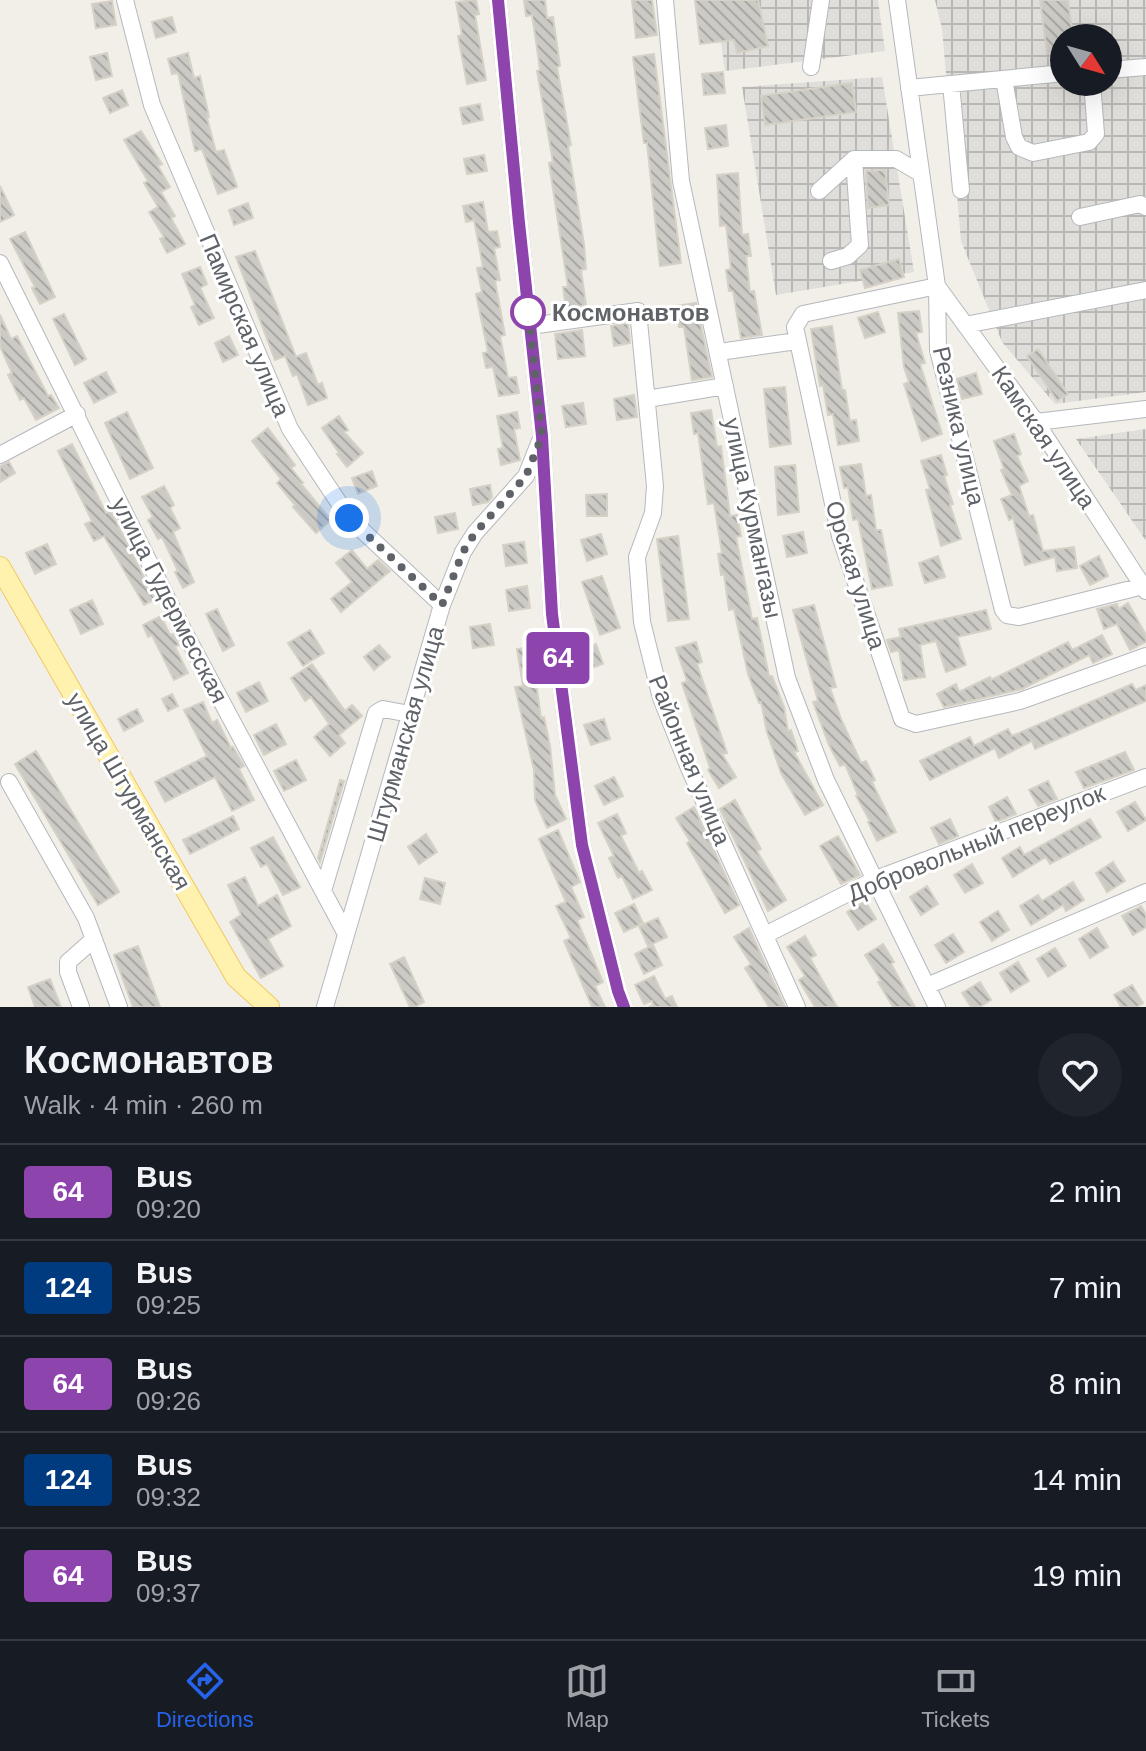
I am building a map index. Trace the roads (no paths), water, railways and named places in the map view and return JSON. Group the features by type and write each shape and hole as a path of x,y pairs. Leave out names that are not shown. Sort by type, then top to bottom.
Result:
{"main road":[{"name":"улица Штурманская","path":"0,567 236,977 269,1007"},
{"path":"236,977 250,1007"}],"street":[{"name":"Памирская улица","path":"125,0 152,105 290,429 349,518 442,605"},
{"path":"498,0 542,436 552,614 582,845 624,1007"},
{"name":"улица Курмангазы","path":"665,0 681,181 787,678 826,780 937,1007"},
{"path":"811,67 821,0"},
{"name":"Резника улица","path":"897,0 937,286 938,350 1003,610 1007,615 1019,617 1144,588"},
{"path":"1122,69 1146,67"},
{"path":"909,88 1050,74"},
{"path":"1004,79 1014,137 1019,147 1033,153 1089,142 1096,134 1093,96"},
{"path":"951,84 961,190"},
{"path":"819,191 854,159 896,159 920,173"},
{"path":"831,261 848,256 860,245 854,159"},
{"path":"1080,217 1140,204 1146,207"},
{"name":"улица Гудермесская","path":"0,263 178,620 346,934"},
{"path":"719,352 797,341 795,327 803,314 937,286"},
{"name":"Камская улица","path":"937,286 1036,422 1144,588"},
{"path":"965,325 1146,290"},
{"name":"Районная улица","path":"530,326 638,311 655,486 653,513 637,557 642,622 661,698 689,768 797,1007"},
{"name":"Орская улица","path":"797,341 840,536 902,719 916,724 1020,701 1146,656"},
{"path":"647,399 725,386"},
{"path":"1036,422 1146,409"},
{"path":"0,455 77,414"},
{"name":"Штурманская улица","path":"325,1007 442,605 463,552 475,533 526,476 542,436"},
{"path":"323,891 376,713 383,709 410,714"},
{"name":"Добровольный переулок","path":"765,935 876,879 1146,777"},
{"path":"9,782 86,918 119,1007"},
{"path":"927,986 1146,892"},
{"path":"81,1007 68,972 68,962 94,939"}],"place":[{"name":"Космонавтов","path":"528,312"}]}
